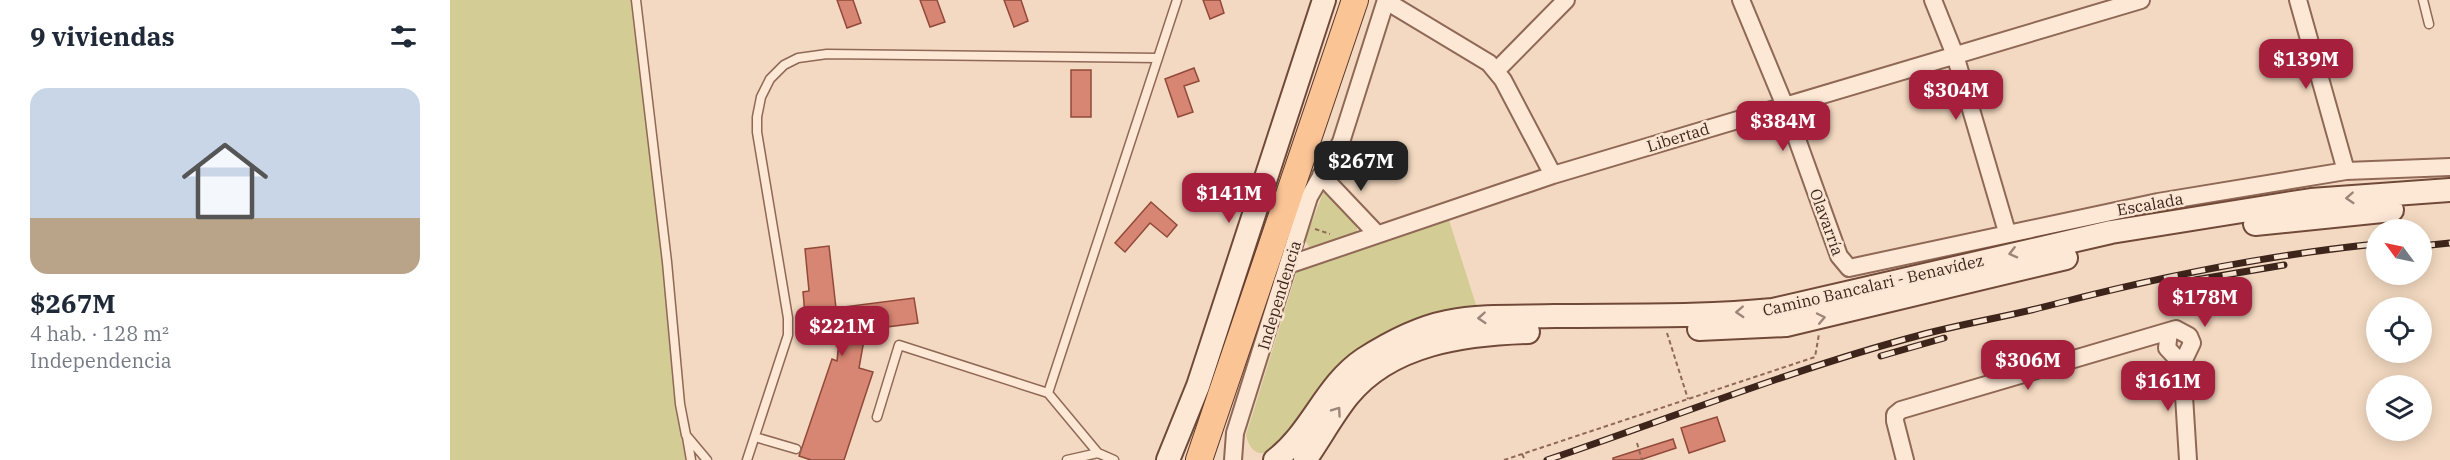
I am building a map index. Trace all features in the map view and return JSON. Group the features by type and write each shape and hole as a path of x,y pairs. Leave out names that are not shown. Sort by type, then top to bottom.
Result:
{"main road":[{"path":"1168,460 1198,386 1324,0"},
{"path":"1183,460 1280,181 1338,0"},
{"path":"1199,460 1312,168 1355,0"},
{"name":"Camino Bancalari - Benavídez","path":"1275,460 1295,442 1331,390 1362,361 1401,338 1446,322 1491,318 1718,314 1773,310 2111,232 2311,200 2450,190"},
{"name":"Camino Bancalari - Benavídez","path":"1305,460 1350,394 1366,378 1412,351 1455,338 1480,334 1766,328 1821,318 2039,263 2131,244 2277,221 2450,205"}],"street":[{"path":"1496,71 1566,0"},
{"name":"Olavarría","path":"1741,0 1785,106 1839,256 1845,266 1854,268"},
{"path":"1933,0 1955,55 2007,232"},
{"name":"Libertad","path":"1288,265 1376,233 1553,175 2141,0"},
{"path":"2298,0 2346,171"},
{"name":"Independencia","path":"1233,460 1235,433 1301,225 1309,197 1312,168 1341,142 1386,1"},
{"path":"1386,1 1463,46 1496,71 1553,175"},
{"name":"Escalada","path":"1854,268 2007,232 2158,202 2346,171 2450,167"},
{"path":"1312,168 1376,233"},
{"path":"1905,460 1895,421 1895,415 1901,410 2176,329 2189,336 2191,350 2182,364 2188,460"}],"lane":[{"path":"636,0 667,262 680,404 691,460"},
{"path":"1048,393 1177,0"},
{"path":"2422,0 2429,24"},
{"path":"747,460 788,335 788,318 757,132 761,97 770,79 784,65 798,58 828,54 1158,58"},
{"path":"877,417 899,345 1048,393 1098,453 1114,460"},
{"path":"686,435 707,460"},
{"path":"755,437 796,449"},
{"path":"1067,460 1098,453"}],"path":[{"path":"1301,225 1336,236"},
{"path":"1504,460 1815,357 1821,318"},
{"path":"1666,330 1688,399"},
{"path":"1636,443 1642,460"},
{"path":"1522,454 1525,460"}],"shaded area":[{"path":"450,0 636,0 689,460 450,460"},
{"path":"1323,193 1327,193 1357,223 1357,233 1311,250 1305,240"},
{"path":"1448,217 1478,311 1298,425 1271,450 1259,453 1253,449 1246,435 1297,271 1302,266"}],"building":[{"path":"837,0 853,0 861,23 847,28"},
{"path":"920,0 937,0 945,22 930,27"},
{"path":"1004,0 1021,0 1028,21 1014,27"},
{"path":"1203,0 1220,0 1224,13 1210,19"},
{"path":"1194,68 1199,81 1184,86 1193,112 1178,117 1165,79"},
{"path":"1071,70 1091,70 1091,117 1071,117"},
{"path":"1151,202 1177,225 1167,237 1150,223 1125,252 1115,243"},
{"path":"829,246 836,308 914,298 918,323 863,330 864,340 859,368 873,372 844,460 811,460 799,456 832,359 837,361 839,341 838,324 806,327 803,292 809,291 805,249"},
{"path":"1717,417 1725,441 1689,453 1681,428"},
{"path":"1673,439 1676,448 1640,460 1613,460 1613,458"}],"railway":[{"path":"2432,245 2450,243"},
{"path":"1547,460 1778,379 1935,331 2216,268 2296,254 2366,245"},
{"path":"2195,280 2284,265"},
{"path":"1881,356 1944,338"}]}
